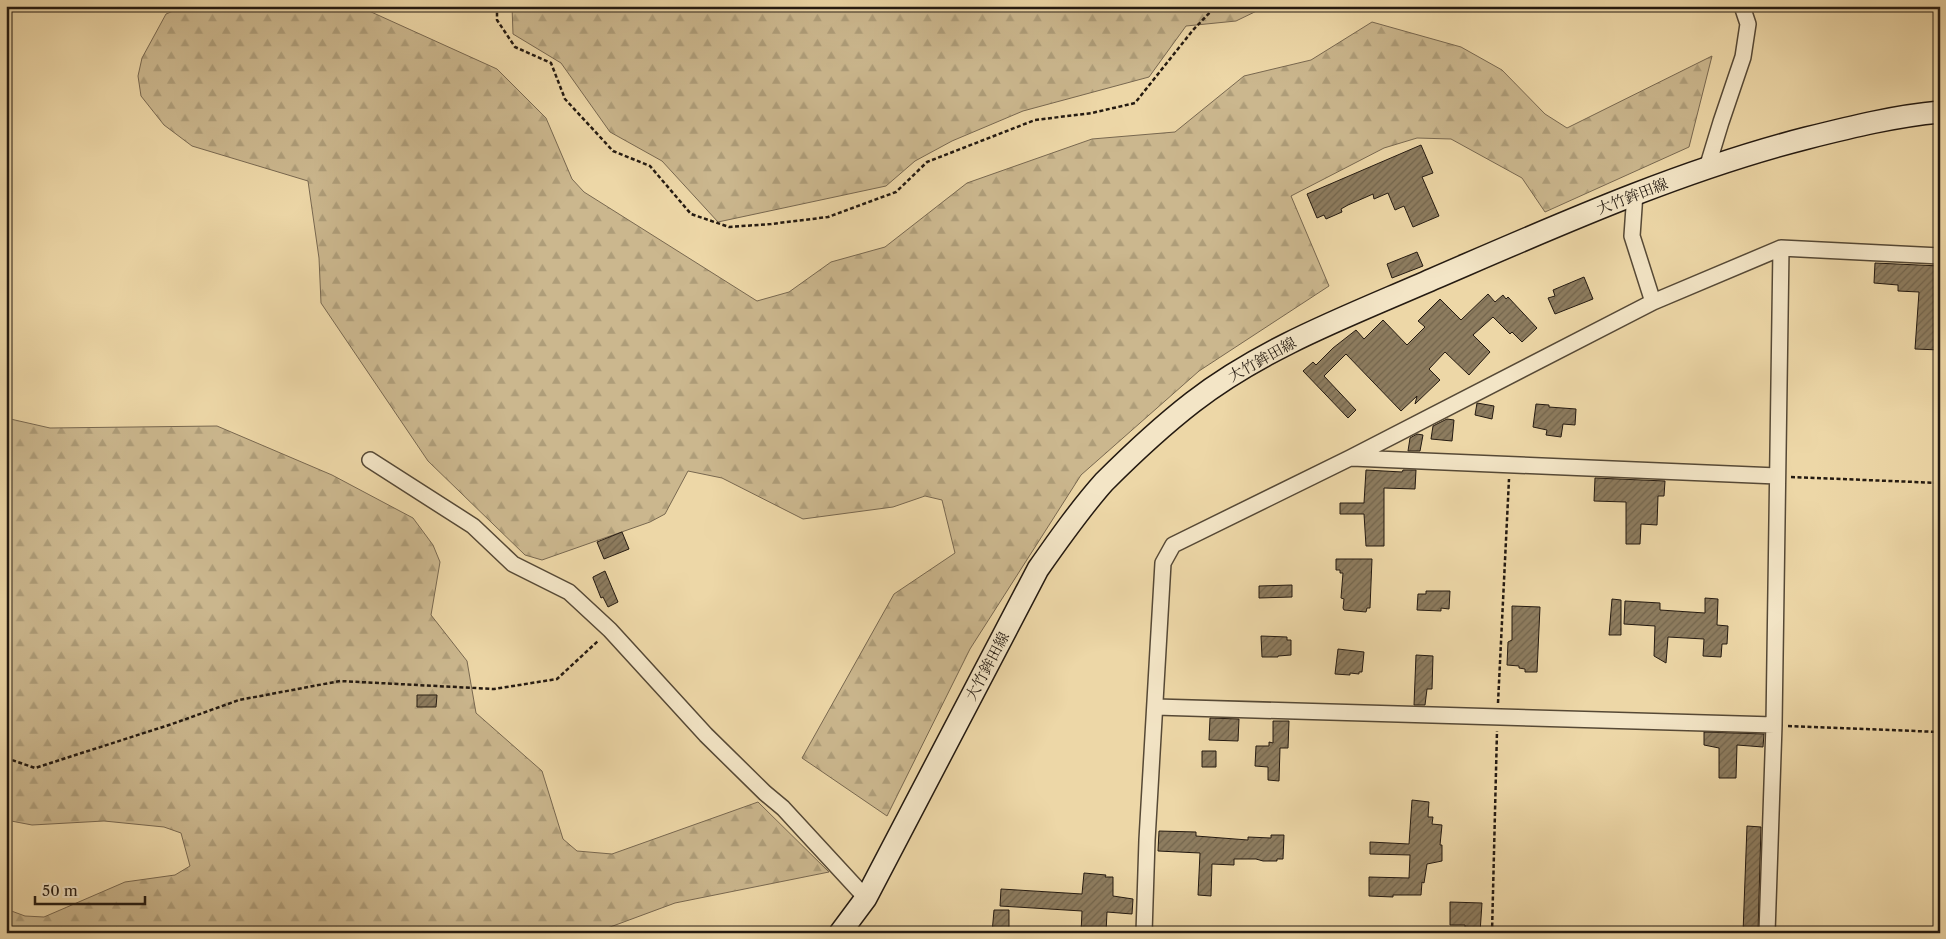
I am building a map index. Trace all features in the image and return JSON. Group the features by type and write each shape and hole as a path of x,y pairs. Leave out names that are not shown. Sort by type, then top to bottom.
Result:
{"main road":[{"name":"大竹鉾田線","path":"840,933 866,898 1038,569 1069,525 1104,483 1193,402 1226,379 1271,353 1345,318 1635,193 1761,150 1853,127 1910,115 1940,112"}],"street":[{"path":"1707,168 1744,57 1748,24 1742,6"},
{"path":"1635,193 1632,236 1653,302"},
{"path":"1767,933 1774,725 1781,248"},
{"path":"1144,933 1147,840 1163,563 1173,545 1350,458 1653,302 1781,248 1940,256"},
{"path":"1350,458 1777,476"},
{"path":"370,460 473,526 513,564 569,592 610,630 706,735 783,808 866,898"},
{"path":"1156,708 1774,725"}],"path":[{"path":"497,6 497,20 514,47 551,63 565,99 612,151 650,166 691,214 729,227 828,217 896,192 927,162 1035,120 1092,113 1135,103 1193,30 1216,6"},
{"path":"1492,933 1498,717 1510,464"},
{"path":"1777,476 1940,483"},
{"path":"6,758 35,768 172,724 239,700 340,681 494,689 557,679 610,630"},
{"path":"1774,725 1940,732"}],"green space":[{"path":"185,6 358,6 497,69 546,118 572,179 584,192 757,301 789,292 831,262 885,247 967,183 1092,139 1175,132 1244,76 1311,60 1372,22 1461,47 1502,70 1545,114 1567,128 1712,56 1689,147 1545,212 1522,178 1451,139 1417,138 1384,148 1291,196 1329,286 1199,371 1081,475 970,649 887,816 802,758 894,594 955,553 942,500 925,496 893,507 803,519 722,478 688,471 665,514 650,522 542,560 525,555 428,461 321,303 319,258 308,181 192,146 164,125 141,96 138,76 142,58 166,14"},
{"path":"512,6 1267,6 1236,21 1186,26 1149,77 1023,111 952,141 915,161 886,186 718,222 662,161 610,132 561,63 513,34"},
{"path":"6,418 50,428 217,426 332,475 413,518 433,545 440,562 431,615 467,661 476,713 542,771 563,839 577,851 612,854 758,802 829,872 675,903 594,933 6,933 6,909 25,916 44,917 125,882 175,875 190,866 181,833 164,827 104,821 32,825 6,820"}],"building":[{"path":"1421,145 1433,173 1422,177 1439,216 1413,227 1404,206 1395,210 1388,193 1374,199 1373,194 1348,205 1341,209 1342,212 1326,219 1324,215 1317,218 1307,194"},
{"path":"1417,252 1423,266 1392,278 1387,264"},
{"path":"1875,263 1940,266 1940,350 1915,349 1919,292 1898,291 1898,285 1874,283"},
{"path":"1584,277 1593,299 1555,314 1548,298 1555,296 1553,290"},
{"path":"1488,294 1495,302 1503,295 1506,299 1508,297 1537,328 1522,342 1512,332 1510,334 1493,317 1473,335 1490,352 1469,375 1445,352 1429,369 1440,380 1415,404 1417,396 1401,411 1346,354 1324,376 1356,410 1348,418 1303,371 1313,362 1316,365 1333,348 1356,330 1364,339 1383,320 1407,345 1425,327 1418,321 1440,299 1461,320"},
{"path":"1477,403 1494,406 1492,419 1475,415"},
{"path":"1536,404 1576,409 1575,425 1563,424 1561,437 1546,435 1547,430 1533,427"},
{"path":"1447,419 1454,420 1452,441 1431,439 1433,426"},
{"path":"1417,434 1423,435 1420,451 1408,451 1410,438"},
{"path":"1366,470 1402,472 1403,470 1416,470 1415,489 1384,488 1384,546 1366,546 1364,514 1340,514 1340,503 1364,503"},
{"path":"1595,478 1665,481 1664,496 1658,496 1657,525 1641,524 1640,544 1626,544 1626,502 1594,501"},
{"path":"622,532 629,549 604,559 597,542"},
{"path":"1336,559 1372,559 1370,608 1367,608 1366,612 1344,610 1344,599 1341,598 1343,573 1340,573 1340,570 1336,570"},
{"path":"605,571 618,602 608,607 603,597 601,598 593,578"},
{"path":"1292,585 1292,597 1259,598 1259,586"},
{"path":"1426,591 1450,591 1449,609 1441,608 1441,611 1417,610 1418,594 1426,594"},
{"path":"1705,598 1718,599 1717,625 1728,626 1727,644 1722,644 1721,657 1703,656 1704,639 1668,637 1666,663 1654,656 1655,626 1624,624 1625,601 1660,603 1660,610 1705,613"},
{"path":"1612,599 1621,600 1621,635 1609,635"},
{"path":"1512,606 1540,607 1537,672 1525,672 1525,669 1519,668 1519,666 1507,665 1508,642 1512,640"},
{"path":"1261,636 1287,637 1287,640 1291,640 1291,655 1262,657"},
{"path":"1338,649 1364,652 1362,672 1359,672 1359,674 1350,673 1350,675 1335,674"},
{"path":"1416,655 1433,656 1432,689 1427,689 1425,705 1414,705"},
{"path":"417,695 437,695 436,707 417,707"},
{"path":"1210,718 1239,719 1238,741 1209,740"},
{"path":"1273,721 1289,721 1288,748 1280,748 1279,781 1268,780 1268,767 1255,766 1256,746 1269,746 1269,742 1273,743"},
{"path":"1704,732 1764,734 1763,747 1737,745 1736,778 1719,778 1719,748 1704,745"},
{"path":"1202,751 1216,751 1216,767 1202,767"},
{"path":"1412,800 1429,802 1428,817 1433,817 1432,824 1442,825 1440,845 1442,845 1442,861 1427,864 1421,895 1369,896 1369,877 1409,878 1410,855 1370,854 1370,842 1409,844"},
{"path":"1747,826 1761,827 1758,933 1743,933"},
{"path":"1159,831 1196,832 1196,836 1248,840 1248,837 1271,838 1271,835 1284,835 1283,859 1263,861 1256,859 1234,859 1234,865 1212,864 1211,896 1198,895 1200,853 1158,851"},
{"path":"1084,873 1113,877 1113,896 1133,899 1132,914 1107,912 1106,933 1081,933 1082,911 1000,906 1001,889 1082,894"},
{"path":"1450,902 1482,903 1480,933 1465,933 1465,925 1450,925"},
{"path":"994,910 1009,910 1009,933 992,933"}]}
